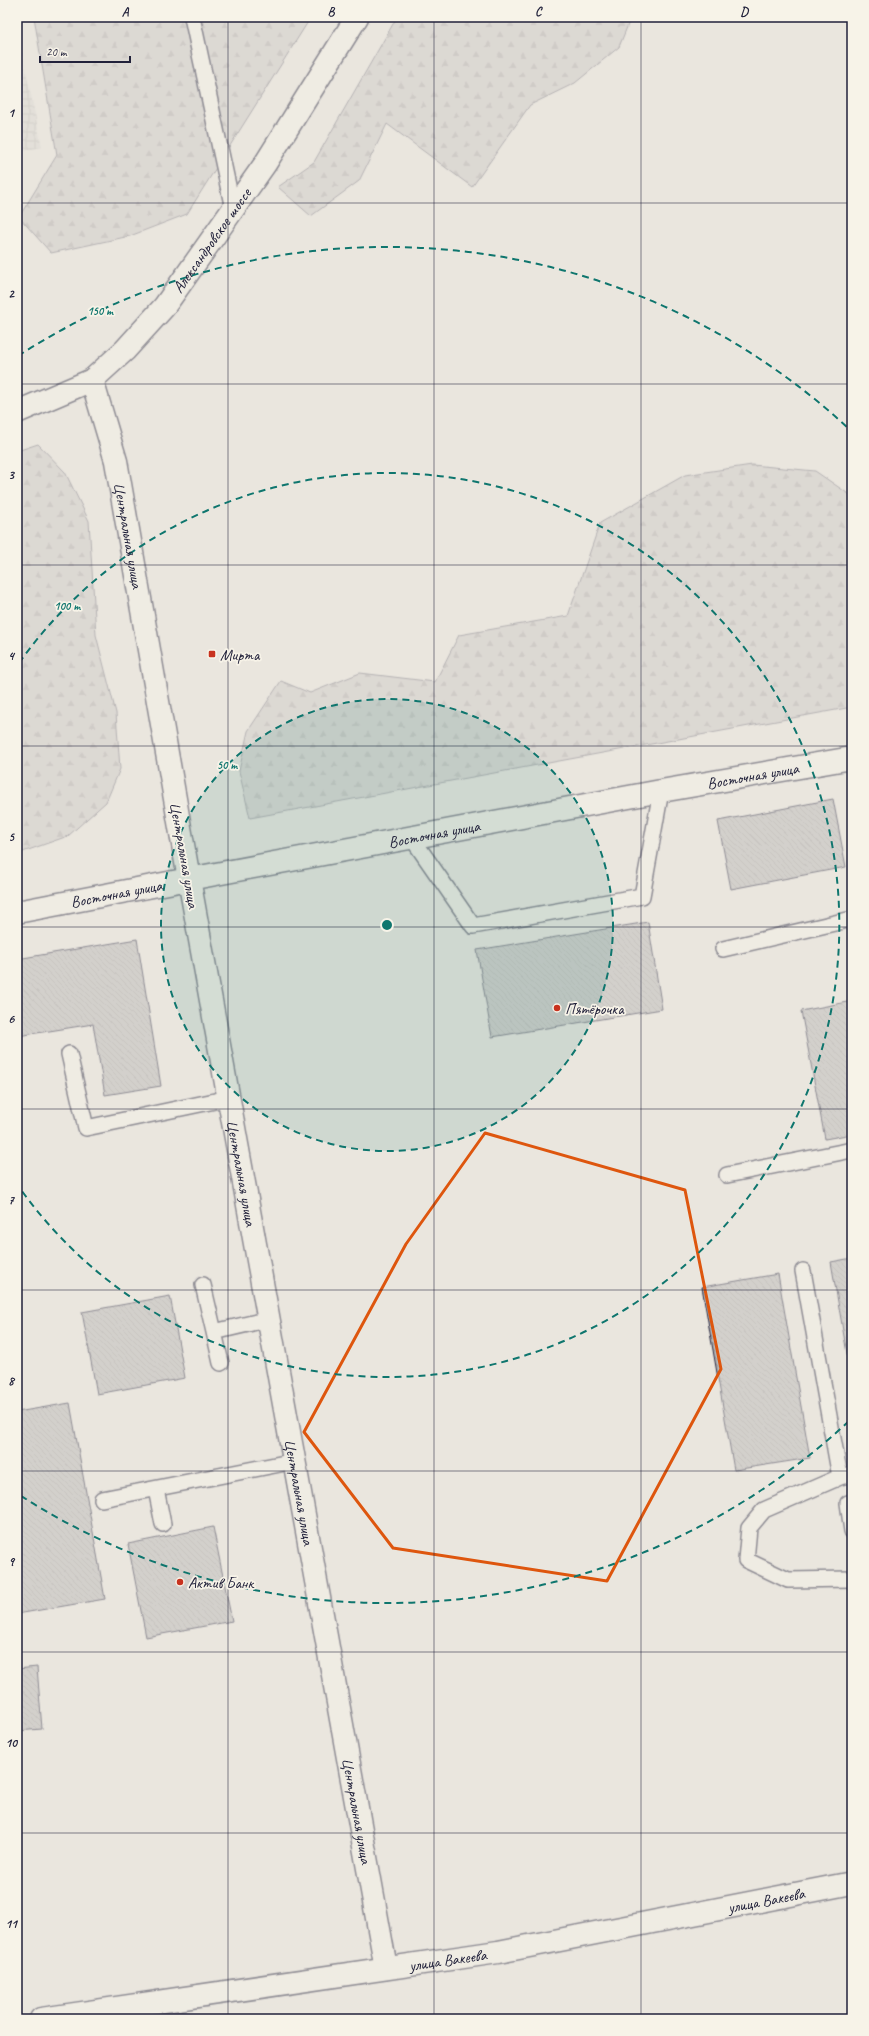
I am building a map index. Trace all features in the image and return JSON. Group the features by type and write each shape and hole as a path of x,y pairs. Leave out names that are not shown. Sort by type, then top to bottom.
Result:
{"street":[{"name":"Александровское шоссе","path":"17,412 92,380 125,350 164,307 265,164 357,17"},
{"name":"Центральная улица","path":"92,380 116,461 386,1968"},
{"name":"Восточная улица","path":"17,912 661,791 852,758"},
{"name":"улица Вакеева","path":"41,2019 498,1952 852,1883"}],"lane":[{"path":"192,17 233,209"},
{"path":"412,838 473,926 642,896 661,791"},
{"path":"724,949 852,919"},
{"path":"69,1054 86,1128 229,1098"},
{"path":"727,1175 852,1150"},
{"path":"803,1271 846,1476 764,1510 749,1528 746,1560 788,1580 852,1579"},
{"path":"203,1285 221,1363"},
{"path":"214,1332 269,1319"},
{"path":"102,1499 295,1461"},
{"path":"156,1488 163,1524"},
{"path":"848,1503 852,1531"}],"highlighted area":[{"path":"485,1133 685,1190 721,1369 607,1581 393,1548 304,1432 406,1244"}],"shaded area":[{"path":"17,30 42,147 17,152"}],"green space":[{"path":"34,17 311,17 187,214 130,236 51,253 19,217 57,155"},
{"path":"397,17 631,17 619,47 575,83 530,105 472,187 387,124 359,181 311,216 278,187 314,162"},
{"path":"38,444 65,472 89,521 96,635 116,713 120,769 106,802 68,836 17,854 17,451"},
{"path":"752,465 815,471 850,495 852,504 852,707 250,818 239,771 248,731 281,681 310,693 360,673 435,682 459,635 568,616 600,523 685,475"}],"building":[{"path":"833,799 846,867 731,889 718,821"},
{"path":"648,922 662,1009 492,1037 477,950"},
{"path":"137,939 161,1086 105,1095 93,1024 18,1036 17,959"},
{"path":"852,1001 852,1134 825,1139 801,1011"},
{"path":"852,1258 852,1382 831,1262"},
{"path":"778,1274 810,1458 734,1470 702,1287"},
{"path":"170,1296 185,1378 97,1394 82,1312"},
{"path":"70,1403 105,1599 17,1614 17,1412"},
{"name":"Актив Банк","path":"213,1527 232,1621 146,1637 128,1544"},
{"path":"37,1667 42,1729 17,1731 17,1669"}],"place":[{"name":"Мирта","path":"212,654"},
{"name":"Пятёрочка","path":"557,1008"},
{"name":"Актив Банк","path":"180,1582"}]}
